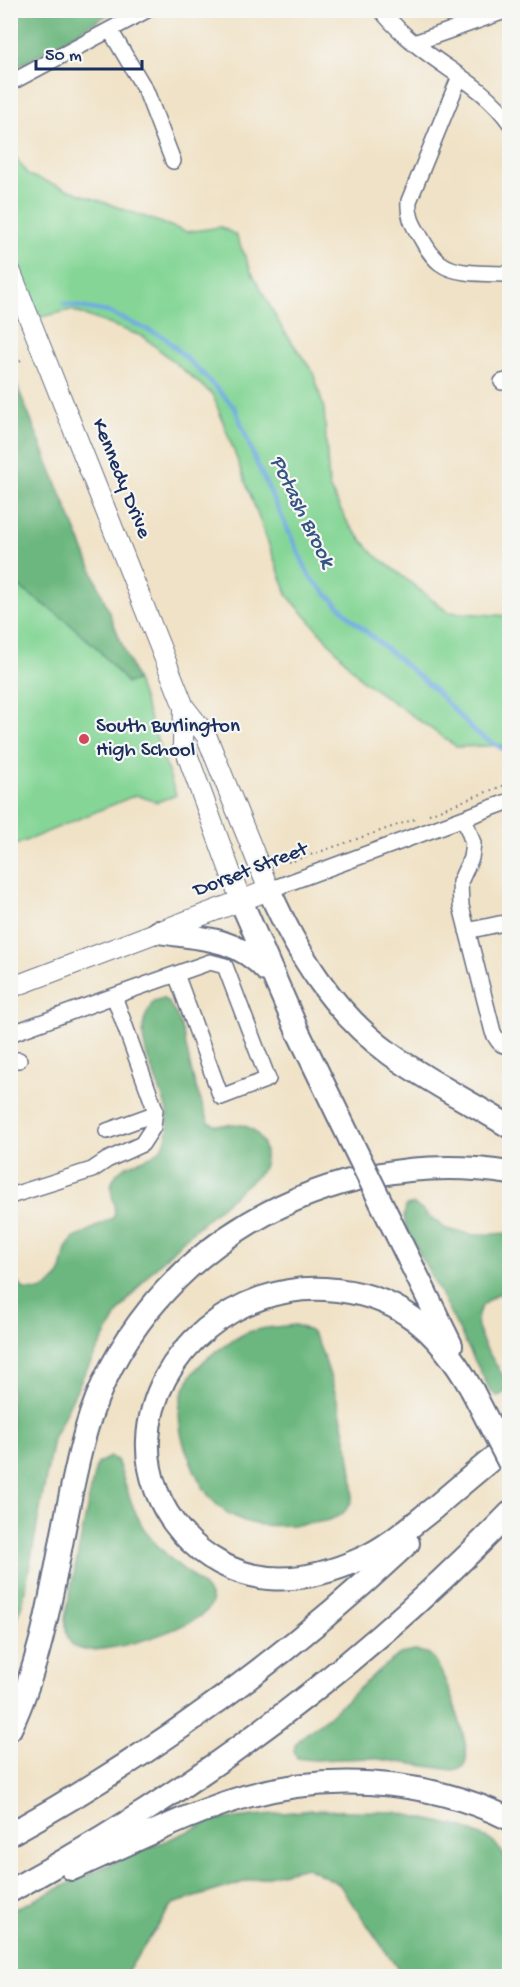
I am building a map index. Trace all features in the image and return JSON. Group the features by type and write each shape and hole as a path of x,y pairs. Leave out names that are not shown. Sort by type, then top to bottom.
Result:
{"highway":[{"path":"269,890 306,963 328,994 358,1027 405,1064 510,1127"},
{"path":"241,901 277,986 472,1390 505,1453"},
{"path":"158,932 223,942 240,948 261,966 277,986"},
{"path":"10,1729 27,1685 40,1638 81,1451 94,1407 125,1347 166,1291 207,1253 242,1227 274,1209 323,1188 373,1175 419,1168 466,1168 510,1173"},
{"path":"472,1390 455,1362 434,1335 414,1318 391,1304 366,1295 326,1289 293,1290 262,1297 238,1307 203,1330 184,1351 168,1375 156,1401 149,1428 148,1455 154,1483 165,1511 174,1524 184,1536 207,1555 244,1574 287,1579 334,1570 380,1549 505,1453"},
{"path":"10,1834 66,1802 159,1742 273,1659 388,1562 505,1453"},
{"path":"10,1891 66,1860 151,1807 270,1724 341,1668 404,1613 510,1513"},
{"path":"10,1896 218,1806 294,1786 344,1782 407,1787 468,1802 510,1819"}],"main road":[{"name":"Kennedy Drive","path":"10,270 184,706 206,735 269,890"},
{"name":"Kennedy Drive","path":"184,706 183,743 241,901"},
{"name":"Dorset Street","path":"10,988 269,890"}],"street":[{"path":"10,83 147,10"},
{"path":"381,10 414,43 460,76 498,106 508,117"},
{"path":"414,43 508,10"},
{"path":"110,30 142,85 173,161"},
{"path":"460,76 409,201 410,221 429,252 440,264 459,271 510,274"},
{"name":"Dorset Street","path":"269,890 510,801"},
{"path":"464,818 473,843 471,858 460,882 467,931 493,1032 498,1042 504,1046 510,1045"},
{"path":"467,931 510,923"},
{"path":"10,1034 114,996 176,974 210,962 225,966 268,1079 221,1097 176,974"},
{"path":"10,1196 92,1170 107,1160 142,1144 153,1127 155,1109 114,996"},
{"path":"107,1131 154,1114"}],"path":[{"path":"10,368 21,360"},
{"path":"268,856 277,862 290,862 424,816 510,783"}],"green space":[{"path":"21,11 114,11 11,71 11,24"},
{"path":"10,149 28,175 187,232 221,227 236,235 251,271 282,328 313,372 324,409 329,487 349,525 374,554 448,612 509,616 509,745 457,747 363,681 288,596 213,395 144,337 71,310 11,324"},
{"path":"11,371 137,681 127,683 97,648 63,618 11,581"},
{"path":"11,581 63,618 97,648 127,683 137,681 176,795 157,802 136,795 11,847"},
{"path":"163,998 176,1014 180,1024 200,1100 209,1122 217,1125 242,1125 256,1132 265,1151 264,1165 261,1172 184,1239 149,1274 120,1310 83,1376 53,1439 23,1602 11,1638 11,1276 25,1290 40,1291 49,1286 60,1275 66,1248 73,1239 114,1217 115,1207 111,1188 120,1170 153,1155 160,1150 165,1141 168,1129 167,1115 148,1059 143,1032 145,1018 153,1001"},
{"path":"414,1204 446,1229 474,1235 509,1233 509,1288 485,1303 479,1312 477,1322 484,1343 507,1383 506,1391 502,1394 497,1396 490,1390 407,1229 404,1217 406,1206"},
{"path":"295,1325 310,1331 318,1343 334,1388 351,1469 353,1490 351,1502 343,1513 326,1521 287,1525 255,1524 225,1511 211,1499 203,1486 183,1442 180,1425 182,1394 198,1367 238,1337 270,1327"},
{"path":"110,1457 117,1460 143,1528 171,1559 209,1593 211,1605 203,1614 188,1623 147,1639 103,1649 86,1650 75,1647 70,1641 65,1618 94,1474 98,1463"},
{"path":"415,1651 429,1654 441,1671 464,1737 466,1759 463,1766 453,1770 371,1758 314,1760 297,1758 294,1751 295,1745 303,1736 329,1716 380,1669 400,1654"},
{"path":"312,1810 395,1812 464,1828 494,1842 509,1862 509,1976 402,1975 339,1884 307,1867 251,1880 173,1904 124,1976 11,1976 11,1911 106,1866 215,1820"}],"waterway":[{"name":"Potash Brook","path":"64,304 108,312 164,337 203,374 235,408 257,464 310,577 355,622 436,691 476,733 510,753"}],"place":[{"name":"South Burlington High School","path":"84,739"}]}
